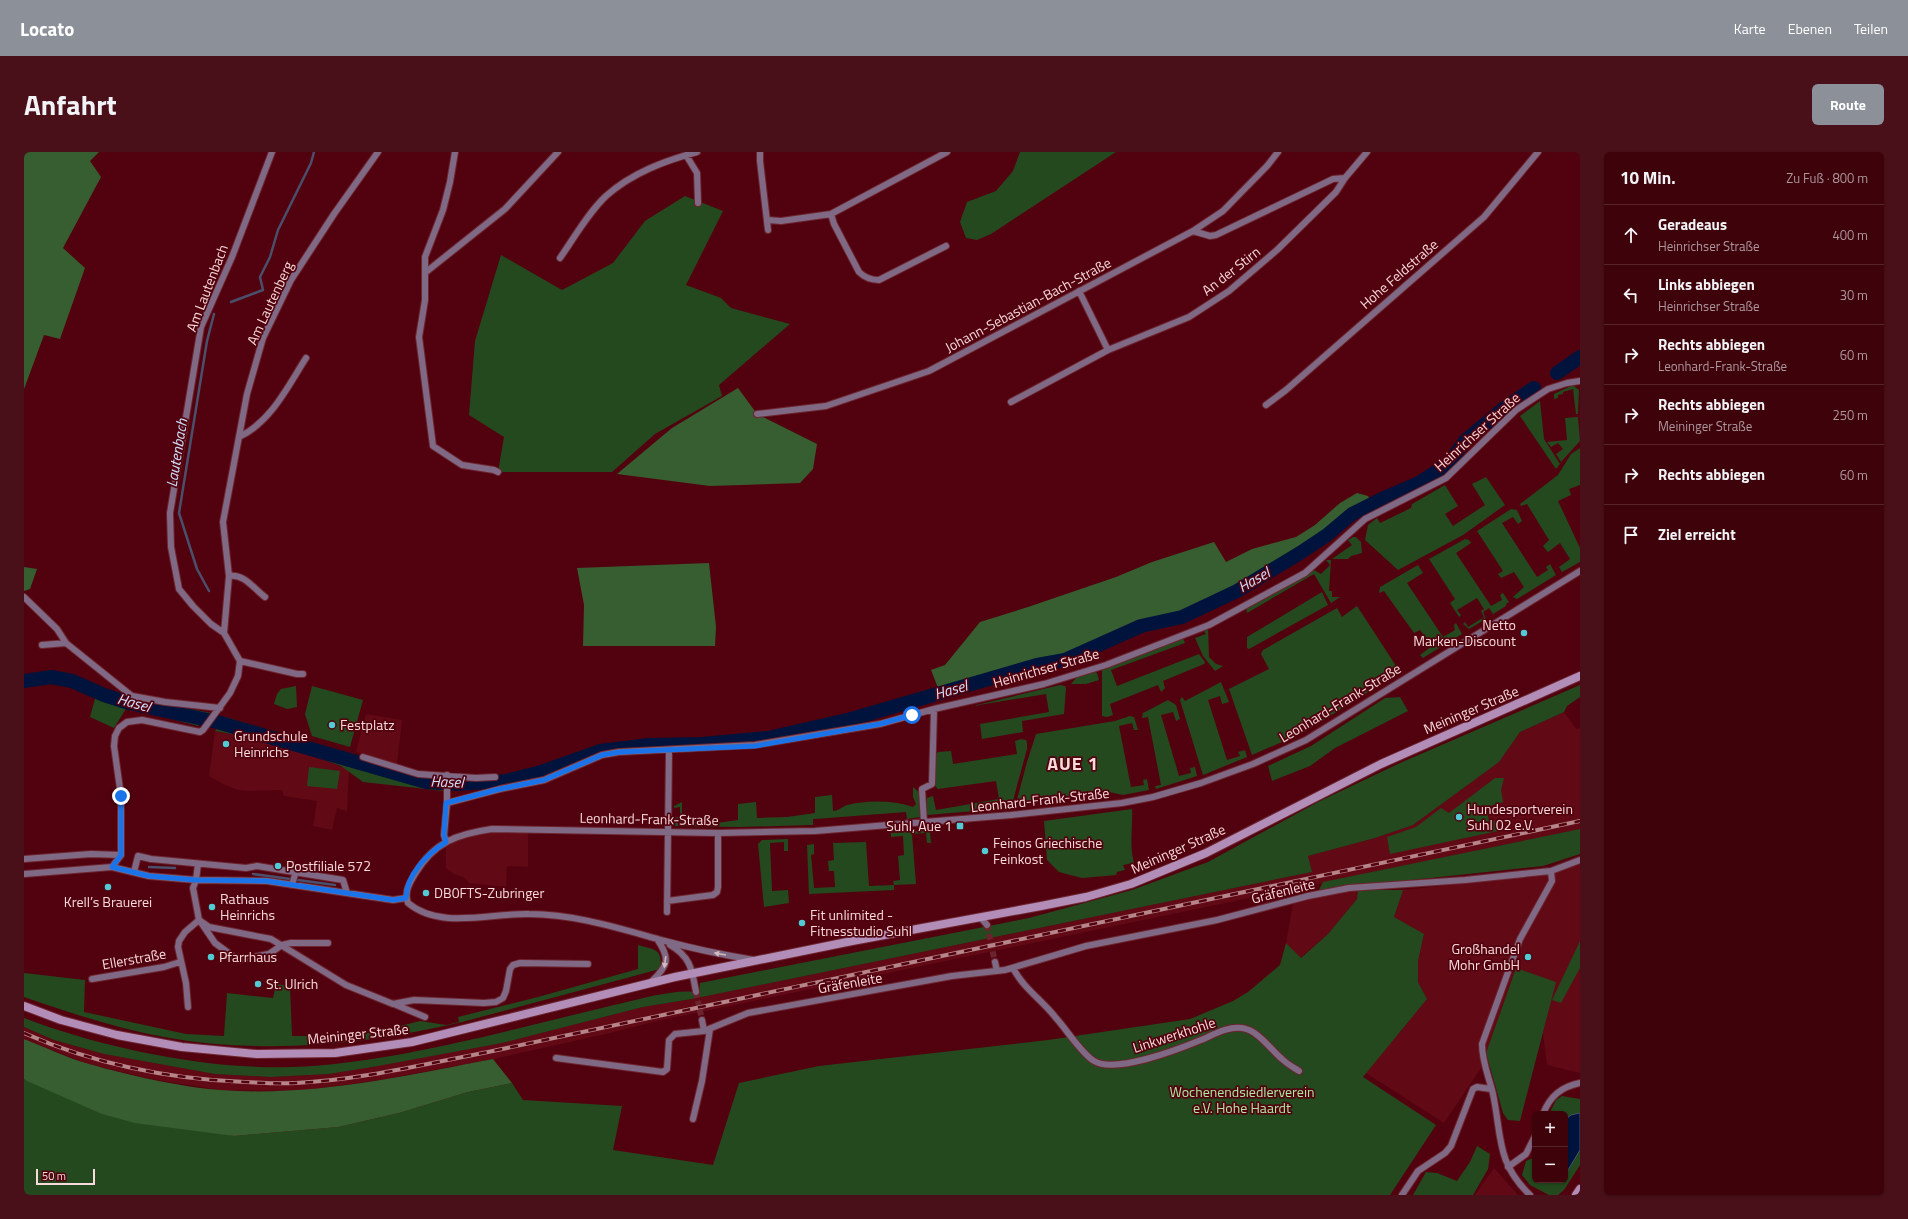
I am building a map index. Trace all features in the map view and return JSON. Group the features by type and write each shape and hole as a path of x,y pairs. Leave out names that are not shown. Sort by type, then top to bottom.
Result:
{"main road":[{"name":"Meininger Straße","path":"24,1006 61,1020 117,1035 182,1047 257,1054 335,1053 412,1042 651,982 758,960 981,918 1086,896 1131,884 1171,869 1206,853 1381,764 1580,676"},
{"path":"1576,1195 1580,1189"}],"street":[{"name":"Am Lautenbach","path":"224,632 211,624 179,589 171,547 170,513 201,327 232,257 272,152"},
{"name":"Am Lautenberg","path":"224,632 230,576 223,522 247,394 263,338 291,280 334,214 378,152"},
{"path":"455,152 443,210 425,257 425,300 418,337 433,446 462,465 498,472"},
{"path":"426,272 505,209 558,152"},
{"path":"560,258 606,196 631,177 646,169 697,152"},
{"path":"760,152 768,230"},
{"path":"768,220 781,222 831,214 947,152"},
{"name":"Johann-Sebastian-Bach-Straße","path":"757,414 826,406 929,371 1002,334 1079,291 1193,231 1223,211 1267,166 1278,152"},
{"name":"An der Stirn","path":"1011,402 1108,350 1189,317 1229,290 1277,250 1336,192 1345,178 1367,152"},
{"name":"Hohe Feldstraße","path":"1266,405 1286,390 1484,217 1538,152"},
{"path":"686,155 697,173 698,203"},
{"path":"1193,231 1210,236 1216,235 1333,178 1345,178"},
{"path":"831,214 834,224 859,272 865,278 879,280 946,246"},
{"path":"1079,291 1108,350"},
{"path":"239,437 249,433 272,410 306,358"},
{"name":"Heinrichser Straße","path":"446,803 500,789 544,780 602,755 620,752 670,751 755,746 805,738 880,724 934,709 1044,684 1106,665 1212,624 1305,573 1365,519 1446,478 1516,410 1543,391 1567,383 1580,381"},
{"name":"Leonhard-Frank-Straße","path":"406,898 409,885 425,859 435,849 446,842 470,832 497,828 718,833 815,831 924,823 1130,802 1183,789 1252,764 1300,743 1580,571"},
{"path":"230,576 239,576 244,578 265,597"},
{"path":"24,597 57,629 66,643 132,696 218,711"},
{"path":"112,867 121,855 121,796 114,736 119,728 128,722 142,720 196,732 203,730 230,693 238,676 240,661 224,632"},
{"path":"42,645 66,643"},
{"path":"240,661 303,674"},
{"path":"924,823 922,789 932,784 934,709"},
{"path":"667,912 670,751"},
{"path":"362,757 418,774 476,778 495,777"},
{"path":"446,842 444,835 447,775"},
{"path":"667,901 713,896 718,888 718,833"},
{"path":"24,859 90,854 121,855"},
{"path":"134,872 138,856 151,859 198,864 246,868 257,866 344,880 347,893"},
{"name":"Gräfenleite","path":"556,1058 663,1072 667,1069 669,1040 671,1036 675,1034 707,1030 748,1013 952,976 1013,968 1086,946 1217,920 1308,896 1350,888 1465,880 1551,870 1580,860"},
{"path":"198,864 196,880 193,888 199,920 214,943 238,960 269,954 282,945 291,943 328,943"},
{"path":"24,874 112,867 134,872 196,880 246,880 293,884 393,900 406,898"},
{"path":"246,868 246,880"},
{"path":"1530,1195 1515,1179 1508,1168 1502,1149 1491,1088 1482,1056 1482,1044 1520,939 1552,881 1551,870"},
{"path":"293,884 296,873"},
{"name":"Meininger Straße","path":"406,898 408,903 414,908 442,917 462,918 530,914 554,916 611,926 665,942 711,953 758,960"},
{"path":"981,918 987,925"},
{"path":"199,920 209,927 271,939 346,985 425,1017"},
{"path":"188,1007 184,969 183,964 180,962 178,947 179,940 185,932 199,920"},
{"path":"651,982 662,972 666,963 664,950 657,939"},
{"name":"Meininger Straße","path":"665,942 683,953 690,965 692,973"},
{"name":"Ellerstraße","path":"92,979 164,967 180,962"},
{"path":"995,962 997,971"},
{"path":"393,1004 414,1000 484,1003 496,1002 503,998 506,991 510,969 513,965 520,963 588,964"},
{"name":"Linkwerkhohle","path":"1013,968 1027,988 1054,1014 1089,1057 1100,1064 1125,1064 1173,1051 1229,1029 1242,1028 1253,1032 1282,1060 1299,1071"},
{"path":"692,973 696,992"},
{"path":"692,1119 702,1081 707,1030 702,1020"},
{"path":"1544,1111 1549,1101 1559,1091 1580,1083"},
{"path":"1402,1195 1418,1171 1444,1153 1451,1146 1473,1090 1477,1087 1491,1088"},
{"path":"1508,1168 1526,1154 1532,1142"}],"shaded area":[{"path":"1564,712 1576,729 1580,728 1580,829 1577,830 657,1021 493,1059 380,1080 297,1091 220,1090 156,1080 88,1064 24,1039 24,1027 54,1040 104,1054 215,1074 271,1077 329,1074 502,1043 643,1007 692,999 1312,872 1308,856 1375,838 1413,825 1499,762 1520,732"},
{"path":"366,714 402,720 397,764 356,752"},
{"path":"215,731 266,740 349,769 347,811 337,808 332,830 313,826 317,801 284,796 282,790 238,790 209,776"},
{"path":"496,832 528,833 528,867 507,866 506,887 469,883 465,878 454,874 446,868 446,846 465,837"},
{"path":"1580,863 1580,1073 1547,1065 1543,1033 1555,982 1516,968 1481,1068 1444,1123 1366,1073 1427,999 1418,982 1418,961 1424,935 1394,917 1403,890 1545,875"},
{"path":"1358,890 1357,899 1328,934 1300,958 1286,943 1293,903 1345,891"},
{"path":"1494,1168 1518,1195 1475,1195"}],"green space":[{"path":"24,152 99,152 90,161 101,177 63,248 85,268 60,339 44,335 24,389"},
{"path":"1020,152 1116,152 991,234 977,240 966,238 960,222 967,202 996,191 1013,171"},
{"path":"685,196 723,211 686,285 721,298 731,308 790,324 719,385 722,396 655,434 612,472 498,472 504,437 469,415 475,341 501,255 562,290 613,263 645,221"},
{"path":"1574,386 1579,390 1578,414 1576,414 1573,389 1563,392 1563,394 1558,395 1558,398 1554,399 1554,394"},
{"path":"738,388 757,414 817,444 813,469 800,483 710,486 617,474 672,428"},
{"path":"1540,401 1544,439 1560,464 1556,469 1520,416"},
{"path":"1578,417 1580,441 1561,462 1556,454 1563,449 1558,443 1551,447 1547,442 1567,440 1565,418"},
{"path":"1580,448 1580,485 1569,489 1571,495 1558,501 1580,548 1580,562 1562,572 1559,567 1570,559 1560,543 1548,552 1543,546 1549,540 1527,504 1521,506 1520,504 1558,475 1571,454"},
{"path":"1486,477 1505,505 1463,535 1398,570 1365,540 1368,525 1377,518 1380,523 1411,508 1412,504 1445,485 1458,506 1445,514 1453,526 1485,505 1472,484"},
{"path":"1357,493 1368,496 1372,504 1352,514 1327,535 1300,553 1237,591 1210,605 1182,617 1141,626 1065,660 1037,665 940,693 931,670 945,665 980,622 1116,577 1152,562 1214,542 1226,562 1252,549 1296,537 1315,525 1340,503"},
{"path":"1511,509 1517,510 1522,521 1518,524 1513,517 1502,523 1537,577 1548,570 1546,567 1550,564 1556,575 1517,599 1513,597 1524,587 1514,572 1501,578 1498,574 1503,571 1477,531"},
{"path":"1356,537 1361,542 1362,553 1351,556 1348,559 1332,559 1352,545 1348,540"},
{"path":"1465,539 1469,540 1471,543 1456,553 1491,606 1502,600 1500,595 1503,593 1509,602 1506,606 1493,614 1489,608 1483,612 1486,619 1469,629 1463,624 1465,622 1468,627 1484,617 1481,611 1484,609 1477,598 1457,610 1461,615 1459,617 1450,603 1455,599 1429,559"},
{"path":"1326,560 1331,560 1329,591 1332,591 1332,597 1340,597 1331,603 1314,574 1247,613 1246,607 1314,570 1321,574 1330,565"},
{"path":"709,563 716,627 715,646 583,646 584,605 577,568"},
{"path":"1418,565 1423,573 1407,583 1443,637 1455,630 1454,625 1456,623 1462,634 1423,658 1420,655 1432,646 1420,630 1414,633 1384,591 1379,593 1380,587"},
{"path":"24,567 37,569 30,589 24,591"},
{"path":"1322,592 1328,605 1249,649 1247,648 1247,637"},
{"path":"1357,606 1400,672 1303,733 1252,755 1229,689 1269,669 1261,654 1263,650 1337,608 1342,617"},
{"path":"1208,627 1209,657 1216,664 1223,666 1215,671 1203,656 1195,638 1206,634 1203,629"},
{"path":"1183,638 1185,643 1111,670 1117,686 1199,654 1205,662 1204,664 1163,681 1165,688 1161,692 1158,685 1110,704 1113,715 1107,717 1102,716 1102,670 1107,666"},
{"path":"1093,671 1097,673 1099,680 1086,684 1071,684 1076,678"},
{"path":"78,678 126,697 211,713 198,726 127,707 114,728 90,717 96,695 75,688"},
{"path":"1221,682 1229,702 1222,704 1220,696 1208,700 1227,760 1240,756 1238,752 1245,750 1247,757 1203,775 1180,700 1182,697 1185,701"},
{"path":"1060,685 1065,686 1066,688 1064,714 1022,721 1023,732 982,739 980,724 1049,712 1046,694 973,706"},
{"path":"1580,685 1580,697 1567,706 1564,712 1520,732 1499,762 1413,825 1375,838 1308,856 1312,872 692,999 643,1007 502,1043 329,1074 271,1077 215,1074 104,1054 54,1040 24,1027 24,1018 87,1039 156,1055 226,1065 292,1067 349,1062 406,1053 492,1035 656,995 688,991 699,992 700,983 1029,918 1132,890 1208,862 1318,802 1400,763"},
{"path":"296,686 297,707 287,709 274,704 277,694 281,689"},
{"name":"Festplatz","path":"312,686 363,700 350,747 312,736 305,714"},
{"path":"1400,697 1408,711 1335,748 1310,766 1272,781 1268,766 1311,746 1385,698"},
{"path":"1168,700 1176,705 1180,719 1176,721 1173,712 1161,715 1179,776 1191,773 1190,768 1195,767 1197,776 1156,789 1155,786 1161,785 1148,717 1142,718 1143,713"},
{"path":"1130,716 1134,717 1138,730 1134,730 1132,723 1119,726 1131,787 1144,785 1143,780 1147,779 1149,790 1123,795 1105,791 1037,800 1015,807 1036,734 1115,721"},
{"path":"225,717 405,772 406,775 443,780 444,791 363,782 341,766 297,750 266,740 215,731"},
{"path":"1021,739 1026,740 1027,749 1011,808 927,815 927,798 933,796 936,810 999,799 996,781 938,789 935,786 935,755 938,752 951,751 953,764 1017,754 1015,741"},
{"path":"309,767 340,771 337,789 307,786"},
{"name":"Hundesportverein Suhl 02 e.V.","path":"1495,778 1504,778 1501,790 1503,802 1486,807 1489,821 1495,821 1498,831 1390,854 1387,837 1416,827 1441,808 1449,813"},
{"path":"913,787 919,792 920,817 907,819 906,812 813,819 813,825 740,827 671,826 672,818 680,817 680,807 674,808 674,806 682,802 682,821 698,819 717,823 738,820 738,804 756,802 757,818 787,817 815,813 815,797 832,795 833,811 847,805 863,802 889,802 913,807 916,804 913,797"},
{"path":"1132,809 1131,843 1134,863 1123,865 1125,870 1117,872 1116,875 1082,878 1059,872 1047,860 1044,821"},
{"path":"1580,829 1580,854 1543,866 1319,890 1323,882"},
{"path":"928,830 930,832 931,843 927,843 926,833 912,834 916,884 894,885 893,881 900,880 898,856 904,855 903,836 891,837 891,833"},
{"path":"788,839 788,851 784,851 784,842 770,843 772,891 788,890 789,903 764,907 758,844 762,840"},
{"path":"866,842 869,886 894,885 894,890 809,894 807,845 814,844 814,854 811,855 814,888 835,887 834,871 829,871 828,861 834,860 833,843"},
{"name":"Wochenendsiedlerverein e.V. Hohe Haardt","path":"1358,890 1403,890 1394,917 1424,934 1418,961 1418,982 1427,999 1363,1077 1436,1125 1390,1195 24,1195 24,1079 211,1132 234,1136 338,1127 399,1113 468,1092 512,1083 523,1100 622,1106 613,1150 713,1165 739,1083 819,1066 1048,1040 1190,1019 1233,1001 1248,992 1280,965 1286,943 1301,958 1328,934 1357,899"},
{"path":"1580,941 1580,968 1561,1003 1552,1000"},
{"path":"638,945 657,951 661,962 660,969 462,1022 388,1037 351,1042 276,1046 201,1042 164,1037 93,1020 24,997 24,973 85,980 84,1012 186,1034 224,1036 227,993 273,998 276,984 290,986 292,1036 323,1037 376,1032 420,1021 446,1025 459,1022 458,1017 538,997 638,969"},
{"path":"1516,968 1556,982 1520,1121 1508,1120 1503,1113 1486,1053"},
{"path":"24,1039 73,1059 104,1068 171,1083 220,1090 254,1091 323,1088 358,1084 493,1059 512,1083 468,1092 399,1113 338,1127 234,1136 135,1123 102,1114 27,1081 24,1079"},
{"path":"1562,1096 1580,1099 1580,1165 1564,1190 1558,1195 1549,1195 1530,1185 1522,1175 1526,1161 1532,1158 1532,1183 1568,1183 1568,1111 1550,1111 1556,1100"},
{"path":"1477,1146 1490,1154 1488,1169 1473,1195 1413,1195 1426,1172 1437,1173 1457,1181 1470,1162"}],"water":[{"path":"1580,1113 1580,1150 1568,1170 1568,1118 1571,1115"}],"waterway":[{"name":"Lautenbach","path":"231,302 263,290 260,277 270,257 278,230 311,163 314,152"},
{"name":"Lautenbach","path":"209,591 197,569 179,513 207,341 214,314"},
{"name":"Hasel","path":"1557,373 1580,357"},
{"name":"Hasel","path":"24,681 51,677 72,681 104,695 129,703 217,722 426,782 456,784 506,781 541,772 600,751 649,745 702,744 768,738 851,719 1037,665 1065,660 1141,626 1182,617 1237,591 1300,553 1327,535 1352,514 1419,483 1449,463 1465,441 1507,406 1534,388"},
{"path":"149,867 175,868"},
{"path":"253,874 335,885"}],"tunnel":[{"path":"987,925 995,962"},
{"path":"696,992 702,1020"}],"railway":[{"path":"24,1033 77,1053 132,1068 160,1073 258,1083 296,1083 344,1079 488,1052 1580,821"}],"place":[{"name":"Netto Marken-Discount","path":"1524,633"},
{"name":"Festplatz","path":"332,725"},
{"name":"Grundschule Heinrichs","path":"226,744"},
{"name":"Hundesportverein Suhl 02 e.V.","path":"1459,817"},
{"name":"Suhl, Aue 1","path":"960,826"},
{"name":"Feinos Griechische Feinkost","path":"985,851"},
{"name":"Postfiliale 572","path":"278,866"},
{"name":"Krell’s Brauerei","path":"108,887"},
{"name":"DB0FTS-Zubringer","path":"426,893"},
{"name":"Rathaus Heinrichs","path":"212,907"},
{"name":"Fit unlimited - Fitnesstudio Suhl","path":"802,923"},
{"name":"Pfarrhaus","path":"211,957"},
{"name":"Großhandel Mohr GmbH","path":"1528,957"},
{"name":"St. Ulrich","path":"258,984"}],"district":[{"name":"AUE 1","path":"1073,764"}],"route":[{"path":"121,796 121,855 112,867 149,876 196,880 267,881 393,900 406,898 409,885 425,859 435,849 446,842 444,835 446,803 500,789 544,780 566,772 602,755 620,752 636,753 755,746 880,724 912,715"}]}
